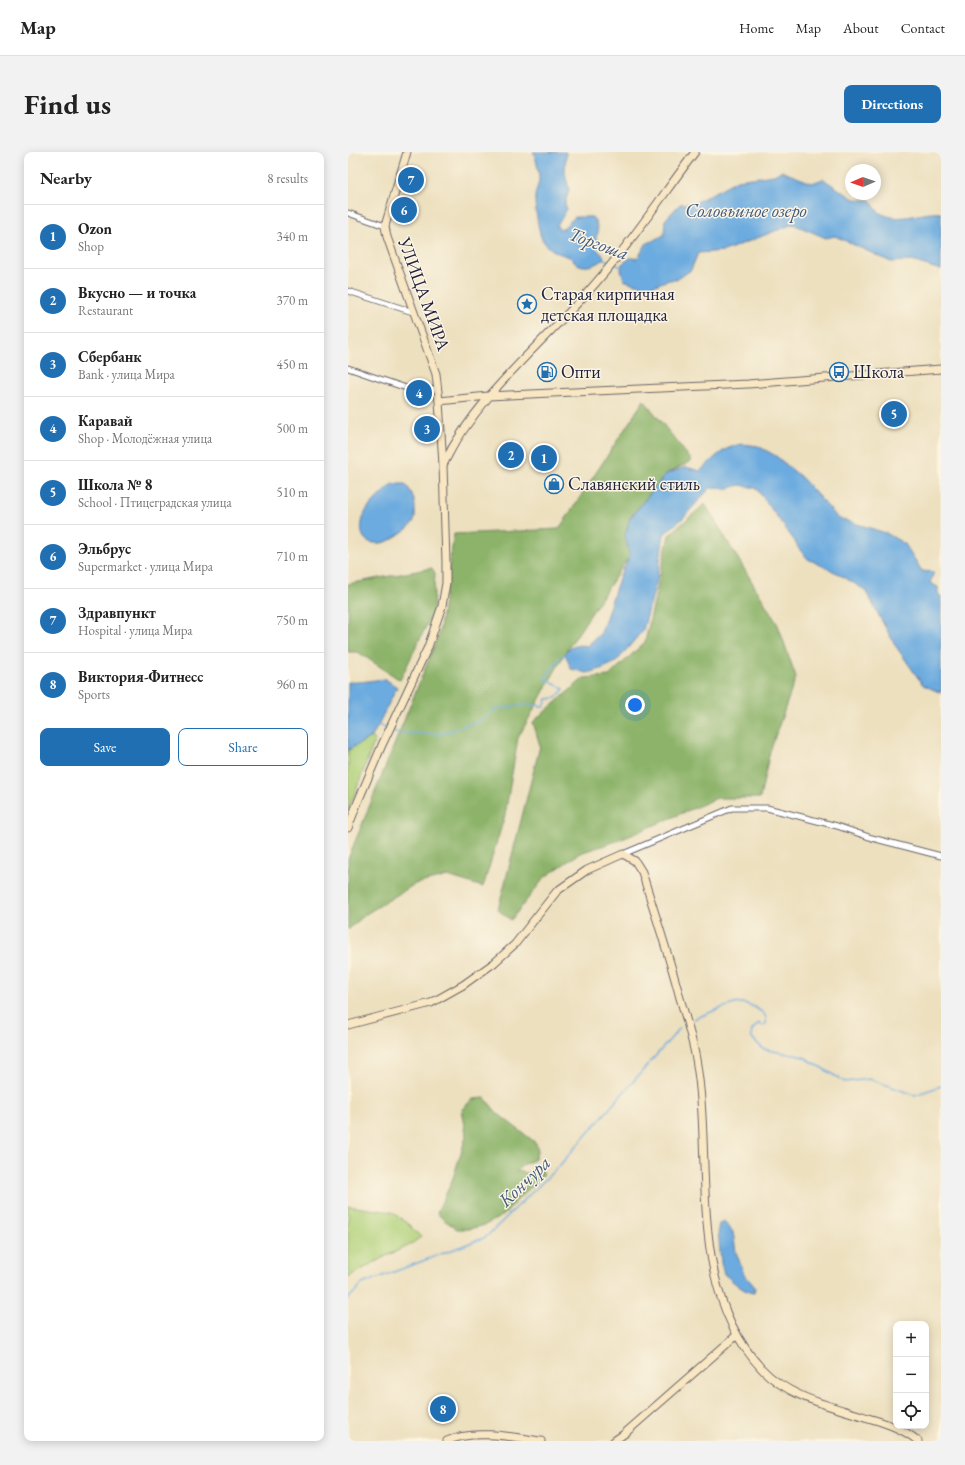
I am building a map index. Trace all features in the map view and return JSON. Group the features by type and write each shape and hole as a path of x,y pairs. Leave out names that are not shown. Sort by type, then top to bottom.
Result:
{"main road":[{"name":"УЛИЦА МИРА","path":"348,828 382,745 428,647 442,606 446,562 440,401 436,374 387,237 386,226 407,152"},
{"path":"443,465 452,447 488,396 601,276 695,152"},
{"path":"440,401 488,396 748,384 941,369"},
{"path":"348,1025 431,1003 463,985 494,963 515,944 557,891 587,870 623,854 635,861 642,872 692,1038 702,1099 707,1219 713,1266 717,1285 737,1335 763,1370 791,1391 821,1403 887,1424 910,1434 918,1441"},
{"path":"614,1441 624,1434 737,1335"},
{"path":"447,1441 459,1436 489,1435 513,1439 541,1441"}],"street":[{"path":"348,213 386,226"},
{"path":"348,291 413,312"},
{"path":"348,368 415,391 438,389"},
{"path":"623,854 732,808 767,808 837,826 872,838 941,856"}],"green space":[{"path":"644,400 692,461 666,474 630,518 630,555 565,653 518,738 505,815 483,887 448,876 415,884 366,914 348,930 348,859 439,634 454,534 559,529"},
{"path":"705,504 778,625 796,677 770,751 760,798 717,798 620,840 580,853 545,877 511,920 498,910 540,746 533,722 584,678 609,676 645,642 669,535"},
{"path":"432,568 435,573 433,612 400,680 358,652 348,652 348,584"},
{"path":"372,737 375,740 348,811 348,750"},
{"path":"485,1098 497,1113 536,1143 538,1150 534,1160 524,1164 517,1171 529,1173 542,1170 544,1175 518,1199 504,1215 485,1225 469,1229 457,1229 443,1219 437,1212 452,1181 466,1137 462,1109 473,1099"},
{"path":"348,1206 392,1212 407,1223 421,1237 408,1246 386,1256 348,1277"}],"water":[{"path":"533,152 566,152 565,173 569,189 565,205 567,209 557,226 561,230 575,217 592,217 596,222 598,233 595,247 604,258 601,261 589,266 577,264 569,257 553,250 545,244 538,225 536,211 535,200 539,176"},
{"name":"Соловьиное озеро","path":"781,171 812,183 823,179 845,193 845,200 870,200 880,213 888,216 903,217 941,213 941,270 912,261 891,262 835,236 826,238 793,224 724,251 698,253 691,270 676,280 665,281 649,287 624,280 621,270 622,264 630,258 638,258 646,244 664,235 665,220 680,204 693,204 737,180 774,175"},
{"path":"743,444 758,446 776,456 801,477 838,518 886,533 905,544 922,571 934,572 930,583 938,587 938,594 941,596 941,693 923,685 895,645 865,590 837,573 808,559 799,549 756,488 740,485 725,489 719,487 710,488 682,519 664,534 657,580 643,630 616,662 601,669 587,673 571,669 565,653 575,646 587,646 601,633 619,578 630,555 625,536 630,518 666,474 686,467 700,471 724,450"},
{"path":"392,484 405,484 410,490 413,495 415,519 409,527 391,540 382,543 370,542 365,539 363,535 363,518 368,508"},
{"path":"385,679 397,687 372,737 348,750 348,682"},
{"path":"724,1221 733,1232 736,1252 744,1274 755,1287 754,1293 742,1289 724,1274 721,1263 718,1229 719,1224"}],"waterway":[{"name":"Торгоша","path":"602,258 611,262"},
{"name":"Торгоша","path":"614,264 622,267"},
{"path":"391,730 398,733 440,734 479,721 496,709 531,704 544,707 547,699 556,698 564,689 545,679 559,659 566,653"},
{"path":"378,725 388,729"},
{"name":"Кончура","path":"694,1019 738,1003 746,1004 759,1010 765,1016 766,1024 763,1026 759,1023 752,1030 751,1037 763,1049 804,1057 845,1082 869,1079 915,1095 941,1086"},
{"name":"Кончура","path":"348,1299 362,1284 486,1237 560,1165 680,1028"}],"place":[{"name":"Здравпункт","path":"411,180"},
{"name":"Эльбрус","path":"404,210"},
{"name":"Старая кирпичная детская площадка","path":"527,304"},
{"name":"Опти","path":"547,372"},
{"name":"Школа","path":"839,372"},
{"name":"Каравай","path":"419,393"},
{"name":"Школа № 8","path":"894,414"},
{"name":"Сбербанк","path":"427,429"},
{"name":"Вкусно — и точка","path":"511,455"},
{"name":"Ozon","path":"544,458"},
{"name":"Славянский стиль","path":"554,484"},
{"name":"Виктория-Фитнесс","path":"443,1409"}]}
